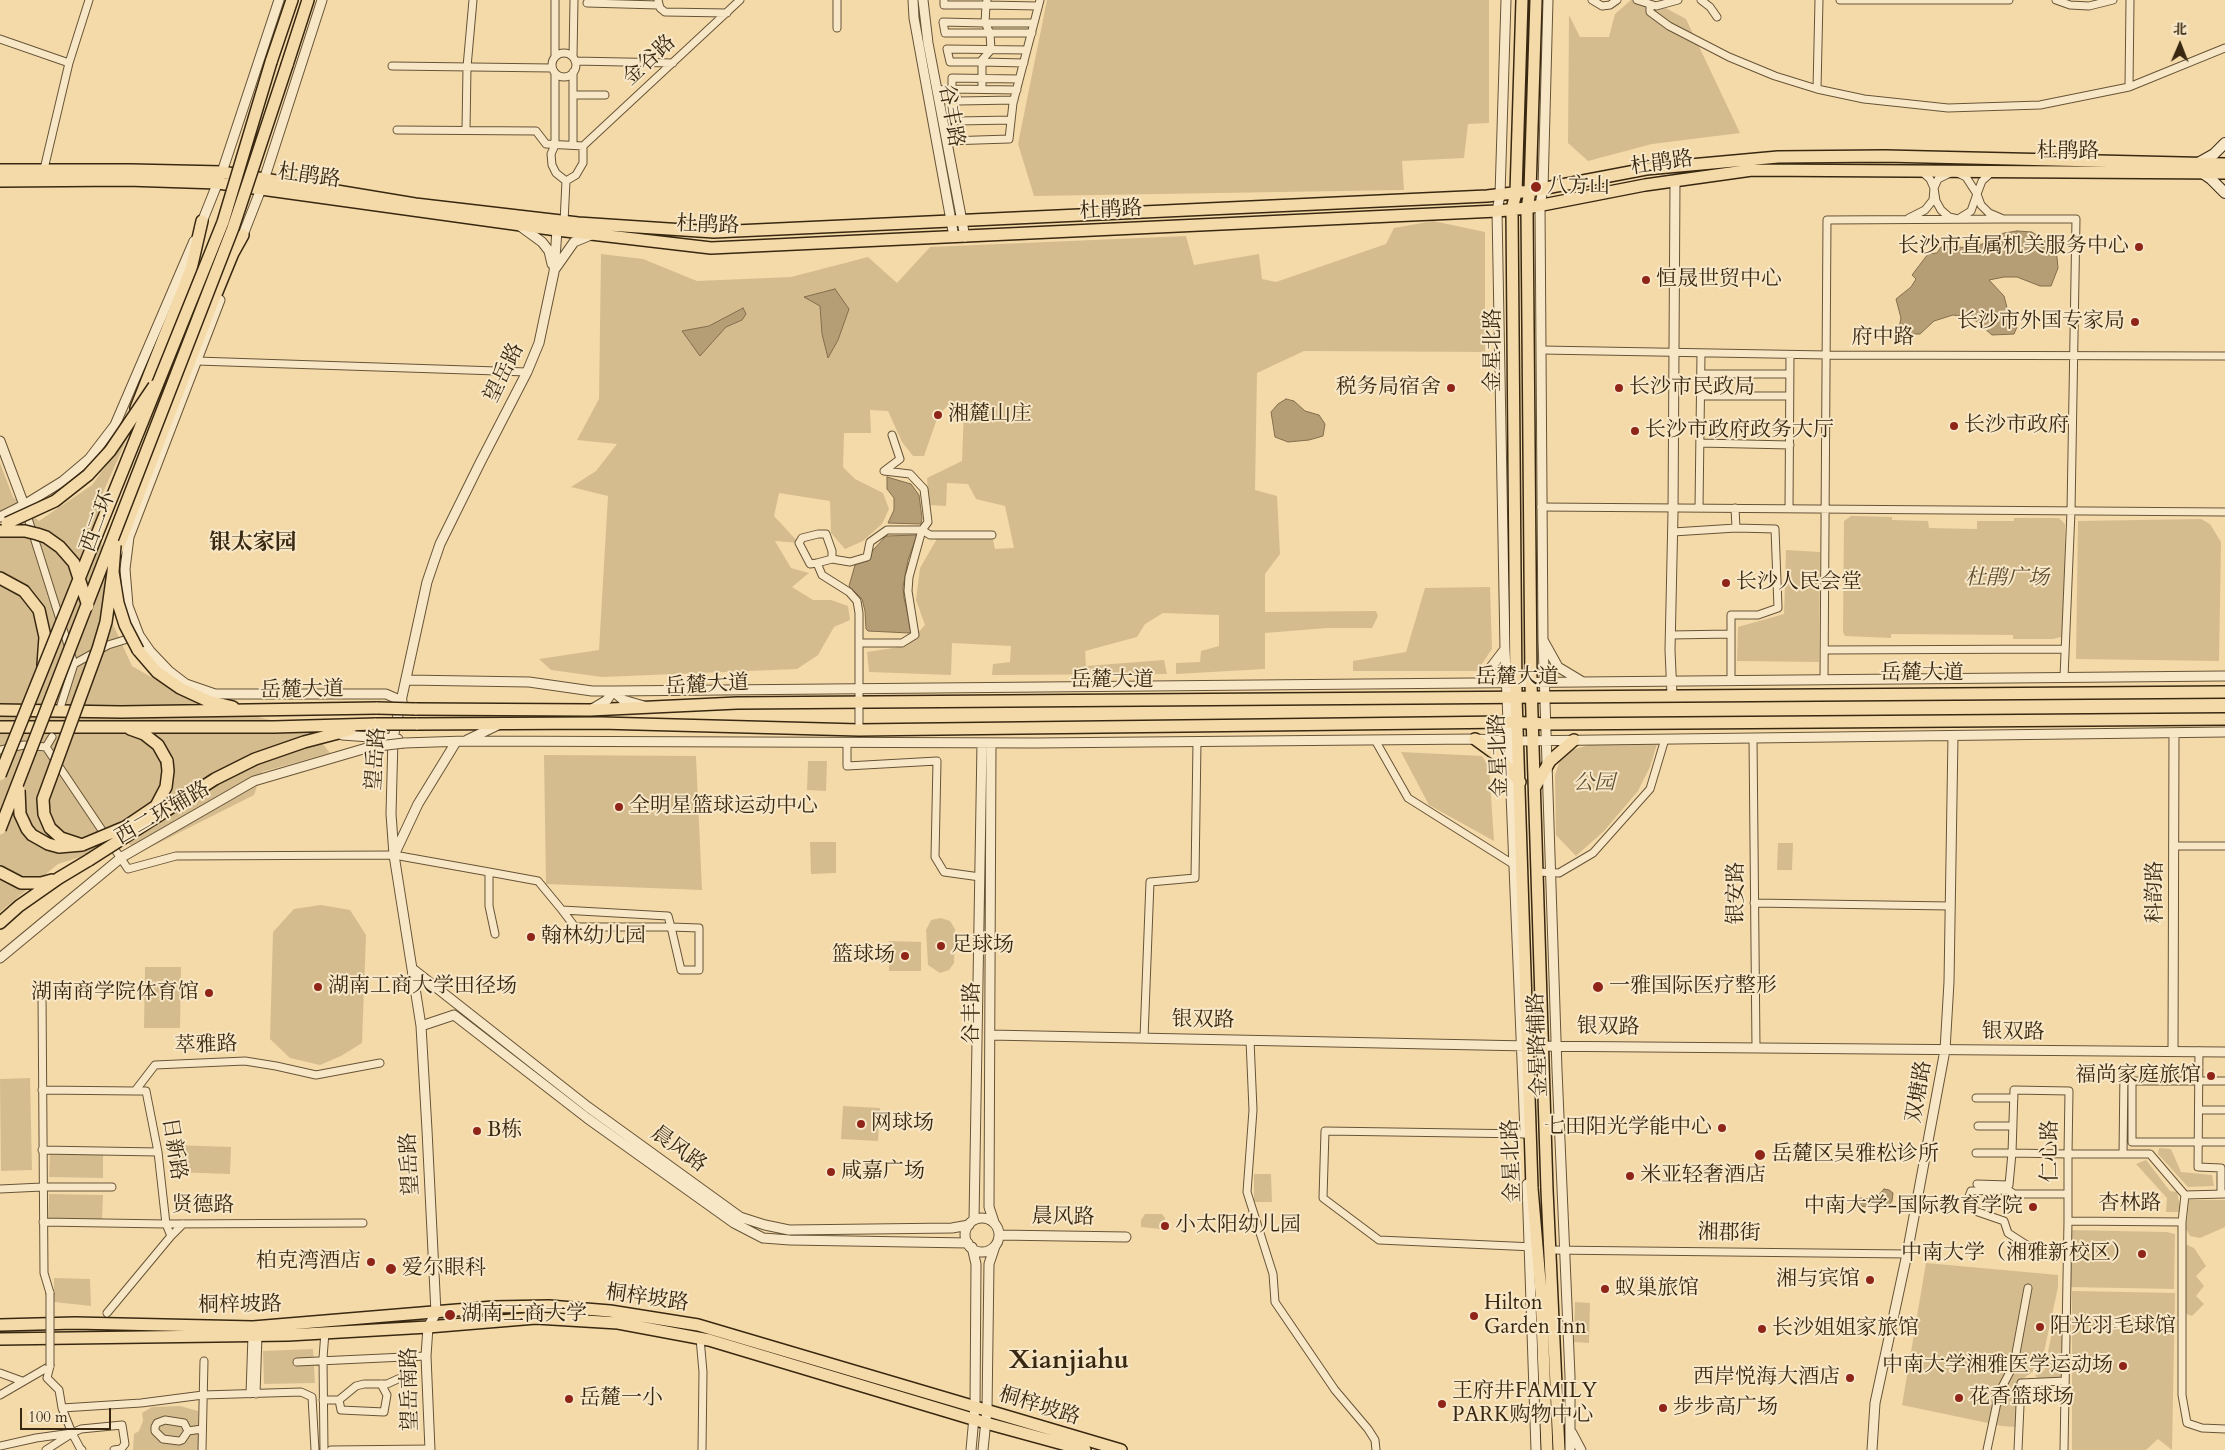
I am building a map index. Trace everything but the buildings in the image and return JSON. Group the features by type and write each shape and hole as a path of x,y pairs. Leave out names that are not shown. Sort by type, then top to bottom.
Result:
{"main road":[{"path":"0,775 223,222 271,62 292,0"},
{"name":"西二环","path":"0,829 233,228 308,0"},
{"name":"金星北路","path":"1522,0 1516,193 1512,209 1511,697 1513,741 1520,782 1524,1046 1533,1247 1541,1293 1547,1450"},
{"name":"金星北路","path":"1536,0 1530,191 1527,208 1531,697 1542,1045 1559,1450"},
{"path":"2225,143 2199,168 2225,193"},
{"name":"杜鹃路","path":"263,184 519,225 714,232 1500,195 1544,189 1646,169 1778,157 1894,156 2199,168 2225,172"},
{"name":"杜鹃路","path":"0,170 44,169 220,178 415,204 561,226 593,234 711,248 1497,211 1527,208 1645,185 1752,170 1993,171 2199,168 2225,164"},
{"name":"杜鹃路","path":"0,181 220,178"},
{"path":"130,421 191,269 202,221"},
{"path":"114,560 125,526 174,400 233,252 243,235"},
{"path":"142,426 149,375"},
{"path":"2,524 54,501 79,484 110,451 145,398 162,377"},
{"path":"138,472 174,400"},
{"path":"2,524 46,537 60,547 74,563 79,573 88,606"},
{"path":"82,844 61,838 50,828 44,814 43,799 101,639 109,606 117,530"},
{"path":"113,572 120,614 132,641 157,672 180,688 200,698 231,706 272,709"},
{"path":"0,578 24,591 39,610 45,637 43,666"},
{"name":"岳麓大道","path":"0,710 157,712 377,708 590,710 736,703 2225,692"},
{"name":"岳麓大道","path":"0,727 650,724 859,730 1513,722 1547,724 2225,718"},
{"path":"0,923 59,878 237,767 278,750 376,724"},
{"path":"21,778 18,807 23,823 32,835 43,842 59,847 82,844 125,827 156,806 166,787 168,771 167,761 163,752 151,739 134,730 118,726"},
{"path":"1475,739 1497,755 1520,782"},
{"path":"1534,787 1548,764 1574,740"},
{"path":"0,872 22,883 41,883 59,878"},
{"name":"桐梓坡路","path":"0,1325 75,1323 253,1327 493,1307 549,1306 610,1311 698,1326 1121,1450"},
{"name":"桐梓坡路","path":"0,1339 255,1335 428,1328 536,1318 618,1323 700,1338 986,1423 1085,1450"}],"street":[{"path":"44,169 69,63 89,0"},
{"path":"2,524 24,505 63,481 90,459 115,425 220,178 279,0"},
{"path":"322,0 263,184 129,537 124,569 127,598 128,606 139,635 150,651 169,671 186,684 215,694 386,694 402,701"},
{"path":"466,130 467,67 473,0"},
{"path":"555,0 555,56 552,62 554,70 554,145 551,154 552,166 556,173 566,181"},
{"path":"573,146 574,0"},
{"name":"金谷路","path":"583,146 740,0"},
{"path":"837,0 837,28"},
{"name":"谷丰路","path":"913,0 914,18 960,237"},
{"name":"谷丰路","path":"923,0 957,221"},
{"path":"944,0 944,5 1039,3 1014,100 1009,139 946,140"},
{"path":"1506,0 1500,195 1497,211 1506,649 1511,683"},
{"name":"金星路辅路","path":"1548,0 1544,189 1540,205 1544,640 1571,1432 1570,1450"},
{"path":"1592,0 1602,6 1610,5 1617,0"},
{"path":"1638,0 1650,6 1678,0"},
{"path":"1701,0 1717,16"},
{"path":"1817,89 1819,0"},
{"path":"1840,0 2009,0"},
{"path":"2056,0 2070,5 2089,6 2113,0"},
{"path":"2129,87 2130,0"},
{"path":"587,3 658,2 661,10 665,12 728,13"},
{"path":"982,89 981,62 991,50 990,33 985,23 986,3"},
{"path":"1650,6 1650,12 1669,26 1729,57 1776,76 1817,89 1864,99 1948,108 2040,105 2129,87 2225,48"},
{"path":"1032,33 945,33 944,22 1034,23"},
{"path":"0,39 69,63"},
{"path":"1024,63 950,62 947,49 1027,50"},
{"path":"555,56 564,53 574,59 673,64"},
{"path":"392,66 554,70 564,76 573,72"},
{"path":"1014,100 959,101 952,89 952,78 1019,78"},
{"path":"937,90 1017,90"},
{"path":"573,95 605,95"},
{"path":"958,121 1011,120"},
{"path":"397,130 536,131 546,144 583,146 583,163 576,175 566,181"},
{"path":"1921,171 1930,179 1936,201 1941,210 1949,217 1958,219 1971,211 1982,181 1993,171"},
{"path":"1904,220 1926,210 1933,200 1934,188 1938,179 1954,171 1966,177 1977,194 1981,205 1989,213 2003,219"},
{"path":"561,226 566,181"},
{"path":"1672,695 1675,182"},
{"path":"212,196 253,208"},
{"path":"1824,679 1827,220 2076,218 2070,511 2063,648 2064,677"},
{"path":"519,225 542,242 549,251 554,272"},
{"name":"望岳路","path":"436,1313 421,1026 414,970 394,855 391,814 393,738 428,582 440,544 527,372 539,343 554,272 561,226"},
{"path":"554,272 574,242 593,234"},
{"name":"府中路","path":"1542,350 1827,356 2225,356"},
{"path":"1699,508 1701,353"},
{"path":"1789,508 1790,355"},
{"path":"197,361 527,372"},
{"path":"1701,374 1789,374"},
{"path":"1701,396 1789,396"},
{"path":"860,643 902,643 915,635 908,591 909,577 922,530 928,522 924,489 910,474 884,471 900,459 892,435"},
{"path":"0,441 24,505 74,664 61,705"},
{"path":"1700,443 1790,444"},
{"path":"1542,507 2225,512"},
{"path":"1735,508 1736,528"},
{"path":"1673,532 1736,528 1775,529 1778,608 1758,615 1731,615 1731,680"},
{"path":"832,559 832,552 826,534 802,538 799,543 810,564 832,559 850,562 867,557 870,542 887,530 922,530 930,535 992,534"},
{"path":"818,563 822,575 849,592 857,601 860,643 859,730"},
{"path":"1671,634 1731,634"},
{"path":"74,664 108,645 139,635"},
{"path":"1544,640 1558,667 1584,682"},
{"path":"1824,650 2063,648"},
{"path":"1479,683 1506,649"},
{"path":"407,680 529,682 592,691 613,691 2225,676"},
{"path":"613,691 623,700 649,708"},
{"path":"590,710 608,700 613,691"},
{"path":"394,855 418,804 460,741 498,725"},
{"path":"329,735 416,741 987,743 1753,739 2225,732"},
{"name":"科韵路","path":"2172,1051 2174,733"},
{"name":"双塘路","path":"1872,1450 1875,1403 1907,1254 1945,1050 1953,736"},
{"path":"46,747 52,737"},
{"path":"1537,872 1559,873 1593,853 1650,789 1666,739"},
{"name":"银安路","path":"1753,739 1756,1048"},
{"path":"1375,740 1408,798 1522,870"},
{"name":"西二环辅路","path":"0,958 122,857 254,781 370,746 416,741"},
{"name":"金星路辅路","path":"1513,741 1511,771 1524,1046"},
{"path":"847,742 847,766 937,761 935,857 944,872 980,877"},
{"path":"1144,1038 1150,882 1195,878 1198,742"},
{"name":"谷丰路","path":"971,1223 980,877 987,743"},
{"name":"谷丰路","path":"987,743 990,1034 989,1207 994,1222"},
{"path":"0,750 24,745 46,747"},
{"path":"46,747 122,857 128,869 176,856 394,855 538,881 575,927 671,928 699,928 699,970 681,970 671,928 668,916 562,910"},
{"path":"2173,846 2225,846"},
{"path":"489,872 489,906 495,934"},
{"path":"1754,903 1950,906"},
{"name":"晨风路","path":"414,970 588,1107 740,1217 789,1230 952,1228 971,1223"},
{"path":"42,994 44,1274 50,1293 50,1366 47,1378 59,1390 62,1408 72,1433 82,1450"},
{"name":"晨风路","path":"421,1026 454,1015 587,1118 734,1223 763,1238 970,1245"},
{"name":"银双路","path":"990,1034 1524,1046 2225,1052"},
{"path":"1250,1040 1252,1110 1246,1192 1273,1274 1275,1302 1335,1390 1376,1440 1376,1450"},
{"path":"2185,1195 2223,1194 2221,1168 2198,1167 2199,1051"},
{"name":"萃雅路","path":"135,1091 155,1065 245,1061 316,1075 380,1063"},
{"path":"2123,1154 2124,1072"},
{"path":"2225,1081 2132,1080 2132,1142 2225,1142"},
{"path":"42,1090 135,1091"},
{"name":"仁心路","path":"2014,1098 2014,1090 2069,1091 2064,1450"},
{"name":"日新路","path":"135,1091 146,1091 158,1152 166,1224 171,1236"},
{"path":"1976,1098 2014,1098 2009,1184 1977,1184"},
{"path":"2199,1110 2225,1110"},
{"path":"1978,1126 2013,1126"},
{"path":"1528,1134 1325,1131 1323,1198 1379,1240 1533,1247 1536,1450"},
{"path":"42,1150 158,1152"},
{"name":"杏林路","path":"1976,1153 2150,1154 2185,1195 2182,1222 2068,1221"},
{"path":"0,1189 112,1187"},
{"path":"2068,1194 2014,1194 2008,1190 1971,1191 1968,1199 1976,1211 2004,1221 2008,1233 2025,1244 2039,1251 2068,1252"},
{"path":"971,1450 975,1406 976,1264 966,1234 971,1223 984,1218 994,1222 999,1235 989,1264 987,1410 983,1450"},
{"name":"贤德路","path":"43,1222 166,1224 363,1223"},
{"path":"2182,1222 2182,1395 2188,1423 2202,1428 2225,1429"},
{"path":"107,1313 183,1224"},
{"name":"晨风路","path":"999,1235 1126,1237"},
{"path":"970,1245 981,1251 994,1246"},
{"name":"湘郡街","path":"1550,1250 1907,1254"},
{"path":"1987,1450 1999,1393 2014,1364 2028,1288"},
{"path":"428,1328 436,1313 445,1326"},
{"name":"望岳南路","path":"428,1328 426,1356 430,1450"},
{"path":"324,1450 323,1361 325,1332"},
{"path":"253,1394 255,1335"},
{"path":"700,1338 703,1372 702,1450"},
{"path":"323,1400 339,1400 356,1386 381,1384 407,1378 409,1373 404,1356"},
{"path":"297,1362 426,1356"},
{"path":"202,1450 204,1361"},
{"path":"0,1395 50,1366"},
{"path":"0,1373 22,1382"},
{"path":"2018,1450 2021,1382 2065,1381"},
{"path":"339,1400 341,1410 384,1412 387,1395 381,1384"},
{"path":"62,1408 141,1403 203,1395 301,1392 312,1397 315,1450"},
{"path":"46,1450 81,1429 122,1424 125,1444 121,1449 114,1450"},
{"path":"188,1432 202,1430"},
{"path":"1571,1432 1581,1450"},
{"path":"0,1446 72,1433"},
{"path":"1532,1450 1536,1440"},
{"path":"331,1450 430,1450"}],"green space":[{"path":"1047,0 1489,0 1489,123 1468,124 1464,158 1402,161 1404,190 1034,196 1018,144"},
{"path":"1631,0 1651,0 1686,19 1740,133 1652,144 1588,161 1568,143 1569,15 1580,37 1609,37 1615,14"},
{"path":"1433,221 1485,232 1485,352 1304,351 1257,373 1255,490 1277,496 1280,554 1265,574 1265,612 1376,611 1378,616 1372,628 1327,628 1265,633 1265,669 1176,674 1176,663 1200,662 1201,651 1219,646 1219,615 1163,613 1145,624 1137,637 1085,651 1086,666 1164,660 1167,674 992,675 993,664 1010,662 1011,646 952,643 951,675 869,672 867,652 906,646 925,625 916,600 920,568 938,537 992,535 995,549 1014,548 1005,506 976,499 968,484 947,483 946,506 929,505 927,478 962,461 964,409 951,402 938,416 924,456 913,456 902,442 888,411 870,410 871,433 844,433 843,467 855,479 883,493 889,509 882,524 863,541 845,549 831,533 830,501 779,493 774,516 799,543 775,541 791,568 809,573 792,587 813,600 831,600 848,606 850,620 834,627 818,655 797,669 602,677 551,670 539,659 599,650 608,496 571,487 596,471 617,444 577,440 599,399 601,254 643,259 697,281 791,277 868,257 897,283 930,247 1186,236 1194,265 1259,254 1262,279 1276,282 1386,244 1394,228"},
{"path":"130,432 97,506 111,620 132,666 193,701 312,730 330,753 262,772 254,795 137,854 128,842 58,864 0,912 0,463 13,497 39,521 92,485"},
{"name":"杜鹃广场","path":"1851,516 1892,517 1892,520 1928,521 1929,528 1977,529 1977,521 2014,521 2014,518 2059,518 2065,524 2064,633 2061,637 2053,639 2013,639 2013,635 1891,634 1891,638 1845,636 1843,632 1844,521"},
{"path":"2201,519 2210,524 2221,542 2219,661 2076,659 2078,521"},
{"path":"1786,550 1820,552 1819,662 1737,661 1738,627 1784,614"},
{"path":"1490,587 1492,649 1477,671 1353,671 1353,661 1406,652 1425,588"},
{"name":"公园","path":"1657,744 1650,767 1638,791 1604,831 1576,856 1556,835 1555,775 1560,760 1568,751 1589,745"},
{"path":"1401,752 1482,756 1489,767 1494,841 1429,805"},
{"path":"544,755 696,756 702,890 546,884"},
{"path":"808,761 827,761 826,791 807,790"},
{"path":"810,842 836,842 836,873 811,874"},
{"path":"1778,843 1793,843 1792,870 1777,870"},
{"name":"湖南工商大学田径场","path":"321,905 350,910 366,935 362,1043 341,1056 320,1065 290,1058 270,1039 273,932 294,909"},
{"name":"足球场","path":"941,918 950,921 955,929 954,963 949,970 940,973 928,965 926,930 931,920"},
{"name":"篮球场","path":"889,941 921,942 921,971 889,971"},
{"path":"145,967 181,967 180,1028 144,1028"},
{"path":"30,1078 32,1170 1,1171 0,1079"},
{"name":"网球场","path":"843,1106 880,1108 878,1141 841,1139"},
{"path":"174,1145 231,1147 230,1174 173,1172"},
{"path":"2159,1148 2171,1149 2181,1172 2212,1175 2214,1186 2188,1187 2158,1154"},
{"path":"50,1153 103,1154 103,1178 49,1177"},
{"path":"2146,1160 2170,1191 2177,1192 2181,1212 2166,1212 2167,1198 2136,1164"},
{"path":"1254,1174 1271,1174 1272,1202 1254,1202"},
{"path":"49,1194 103,1195 102,1219 48,1218"},
{"path":"2189,1200 2225,1200 2225,1227 2200,1238 2190,1236 2186,1229"},
{"path":"1145,1214 1162,1214 1165,1218 1164,1225 1160,1229 1141,1227 1141,1220"},
{"path":"2068,1230 2167,1232 2175,1234 2174,1289 2067,1287"},
{"path":"2185,1244 2194,1248 2206,1266 2196,1276 2204,1286 2196,1296 2204,1304 2192,1316 2186,1314"},
{"path":"1926,1263 2058,1275 2058,1287 2040,1371 2032,1372 2019,1382 2015,1427 2002,1426 1902,1405"},
{"path":"54,1278 90,1279 91,1306 54,1302"},
{"name":"中南大学湘雅医学运动场","path":"2072,1291 2175,1293 2172,1450 2158,1439 2146,1450 2072,1450"},
{"path":"1575,1302 1590,1303 1589,1343 1574,1342"},
{"path":"2055,1318 2062,1320 2061,1378 2039,1380 2035,1375 2044,1371"},
{"path":"313,1349 315,1383 264,1384 263,1351"},
{"path":"180,1406 198,1411 198,1450 133,1450 134,1434 139,1431 143,1421 142,1413 152,1407"}],"shaded area":[{"path":"2017,231 2032,232 2051,245 2057,257 2058,268 2051,286 2040,286 2017,277 1989,280 2004,296 2009,315 2017,327 2014,334 1992,335 1976,321 1953,315 1934,321 1920,334 1904,334 1899,328 1901,318 1896,299 1911,287 1916,279 1912,275 1928,254 1937,253 1941,247 1968,248 1980,245 2004,233"},
{"path":"835,289 849,309 838,340 828,358 822,334 820,306 804,297"},
{"path":"743,308 746,314 742,320 726,327 700,356 682,331 709,326"},
{"path":"1286,399 1294,401 1305,411 1319,415 1325,424 1323,436 1309,440 1288,442 1275,437 1271,412"},
{"path":"887,477 911,484 919,495 921,524 888,523 894,510 894,498 887,489"},
{"path":"917,535 908,560 903,587 912,631 909,633 868,631 866,629 862,599 849,586 855,565 862,562 886,536"},
{"path":"1884,1189 1893,1193 1892,1201 1889,1205 1877,1208 1860,1206 1858,1202 1860,1198 1872,1199 1878,1196"}],"place":[{"name":"八方山","path":"1536,187"},
{"name":"长沙市直属机关服务中心","path":"2139,247"},
{"name":"恒晟世贸中心","path":"1646,280"},
{"name":"长沙市外国专家局","path":"2135,322"},
{"name":"税务局宿舍","path":"1451,388"},
{"name":"长沙市民政局","path":"1619,388"},
{"name":"湘麓山庄","path":"938,415"},
{"name":"长沙市政府","path":"1954,426"},
{"name":"长沙市政府政务大厅","path":"1635,431"},
{"name":"长沙人民会堂","path":"1726,583"},
{"name":"全明星篮球运动中心","path":"619,807"},
{"name":"翰林幼儿园","path":"531,937"},
{"name":"足球场","path":"941,946"},
{"name":"篮球场","path":"905,956"},
{"name":"湖南工商大学田径场","path":"318,987"},
{"name":"一雅国际医疗整形","path":"1598,987"},
{"name":"湖南商学院体育馆","path":"209,993"},
{"name":"福尚家庭旅馆","path":"2211,1076"},
{"name":"网球场","path":"861,1124"},
{"name":"七田阳光学能中心","path":"1722,1128"},
{"name":"B栋","path":"477,1131"},
{"name":"岳麓区吴雅松诊所","path":"1760,1155"},
{"name":"咸嘉广场","path":"831,1172"},
{"name":"米亚轻奢酒店","path":"1630,1176"},
{"name":"中南大学-国际教育学院","path":"2033,1207"},
{"name":"小太阳幼儿园","path":"1165,1226"},
{"name":"中南大学（湘雅新校区）","path":"2142,1254"},
{"name":"柏克湾酒店","path":"371,1262"},
{"name":"爱尔眼科","path":"391,1269"},
{"name":"湘与宾馆","path":"1870,1280"},
{"name":"蚁巢旅馆","path":"1605,1289"},
{"name":"湖南工商大学","path":"450,1315"},
{"name":"Hilton Garden Inn","path":"1474,1316"},
{"name":"阳光羽毛球馆","path":"2040,1327"},
{"name":"长沙姐姐家旅馆","path":"1762,1329"},
{"name":"中南大学湘雅医学运动场","path":"2123,1366"},
{"name":"西岸悦海大酒店","path":"1850,1378"},
{"name":"花香篮球场","path":"1959,1398"},
{"name":"岳麓一小","path":"569,1399"},
{"name":"王府井FAMILY PARK购物中心","path":"1442,1404"},
{"name":"步步高广场","path":"1663,1408"}],"district":[{"name":"银太家园","path":"253,544"},
{"name":"Xianjiahu","path":"1069,1362"}]}
